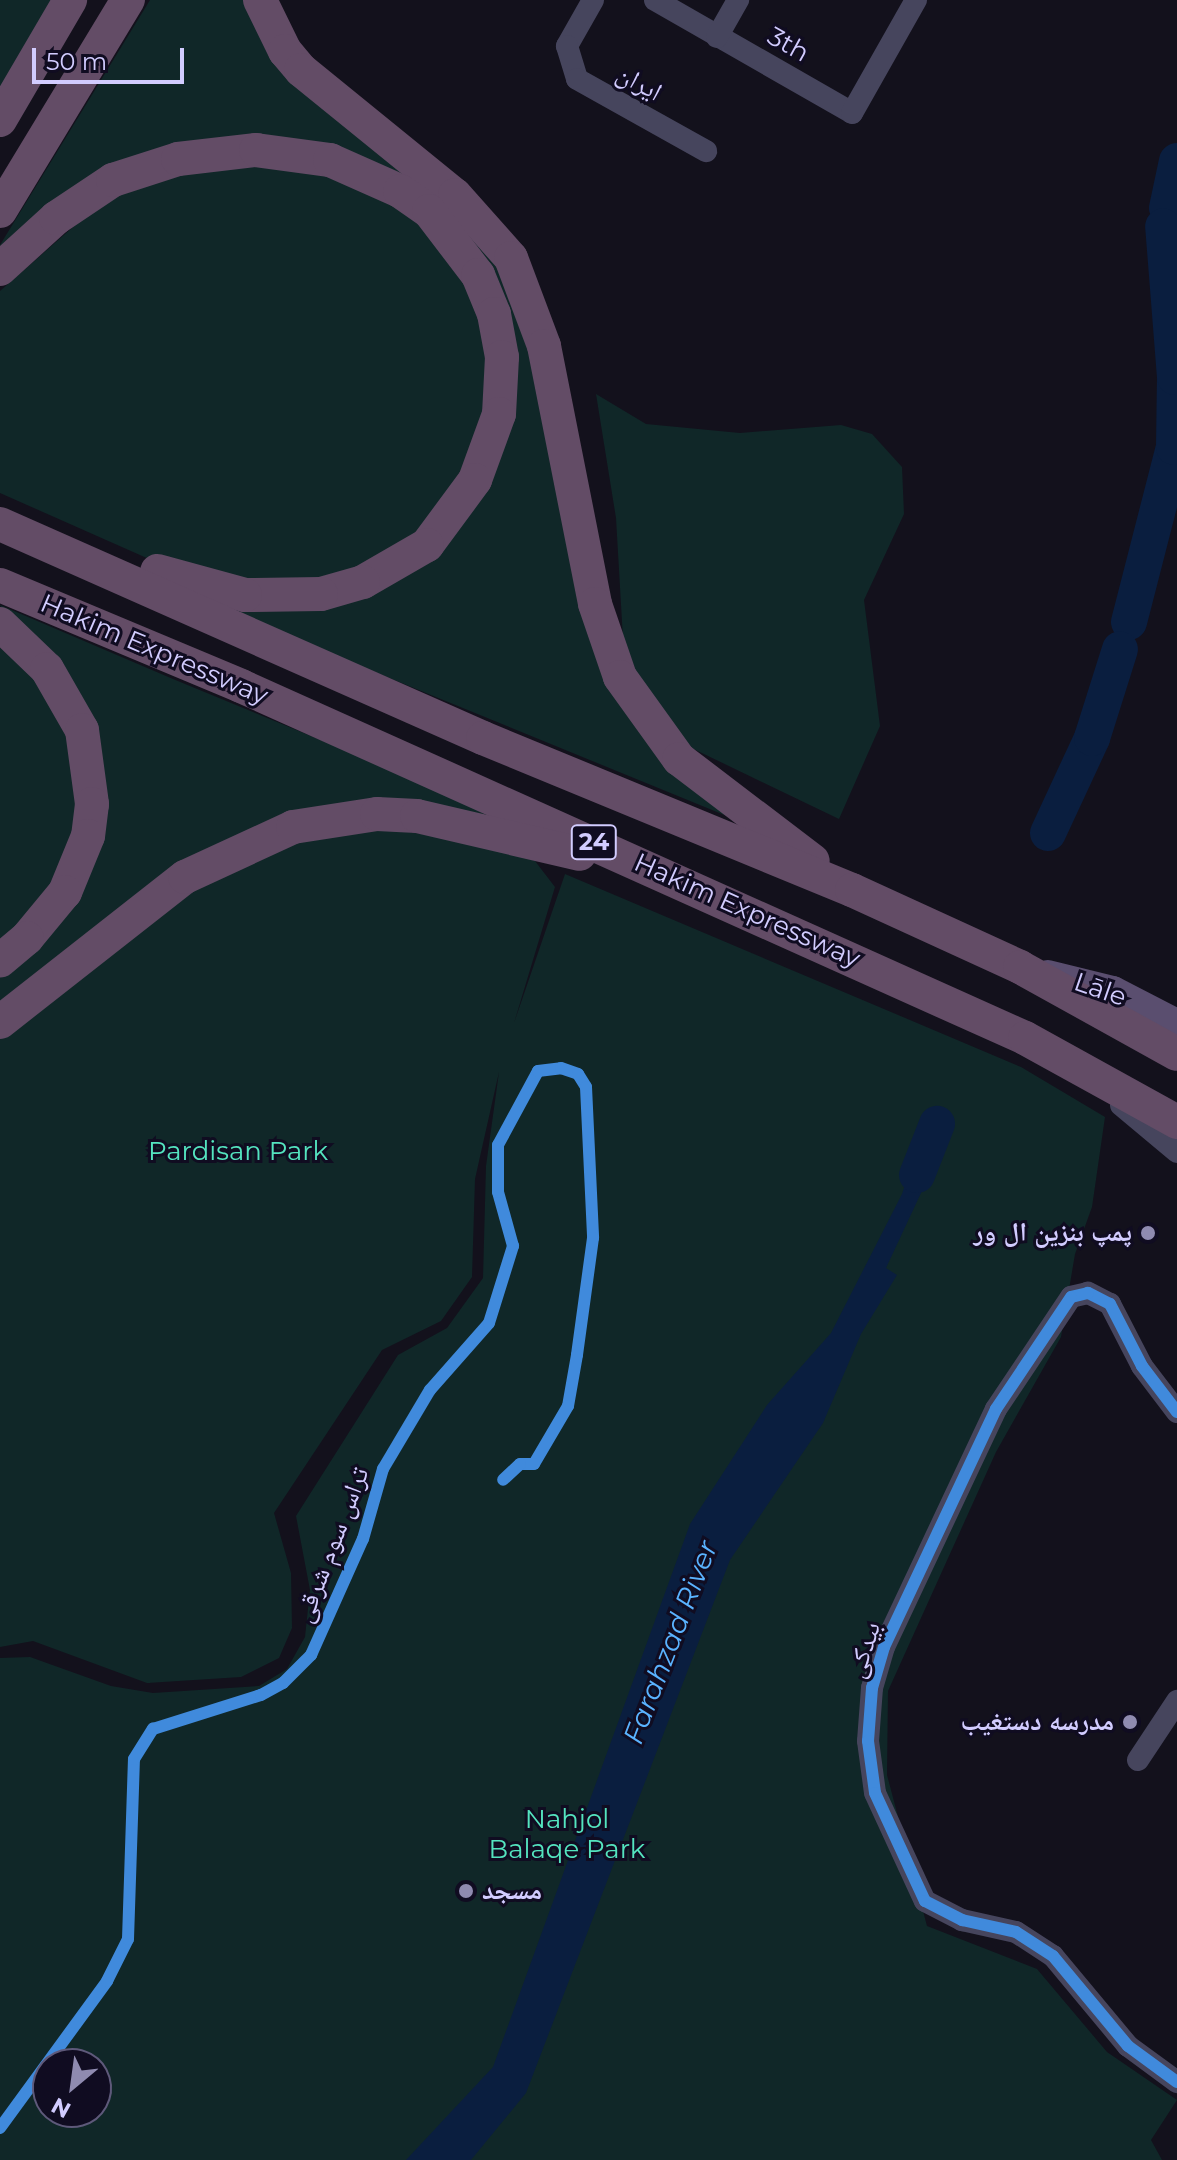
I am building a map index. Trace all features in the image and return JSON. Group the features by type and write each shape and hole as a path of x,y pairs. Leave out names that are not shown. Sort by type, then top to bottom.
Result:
{"highway":[{"path":"0,120 70,0"},
{"path":"0,211 128,0"},
{"path":"260,0 285,51 301,70 464,203 511,258 544,346 605,642 637,705 679,759 852,890"},
{"path":"0,269 56,218 113,180 217,152 297,153 364,171 429,211 478,275 494,314 502,357 499,414 475,480 427,545 363,582 321,594 245,595 11,530"},
{"name":"Hakim Expressway","path":"11,530 483,738 852,890 1020,967 1177,1054"},
{"name":"Hakim Expressway","path":"0,585 673,878 1025,1038 1177,1122"},
{"path":"0,624 47,669 82,730 92,804 88,836 65,892 27,938 0,961"},
{"path":"0,1022 185,877 293,827 377,814 417,816 673,878"}],"main road":[{"name":"Lāle","path":"1020,967 1113,990 1177,1023"}],"street":[{"name":"ایران","path":"593,0 567,46 577,79 706,151"},
{"name":"3th","path":"655,0 852,113 916,0"},
{"path":"717,37 738,0"},
{"path":"1025,1038 1116,1101 1177,1152"},
{"name":"بیدکی","path":"1177,1412 1142,1366 1110,1304 1095,1295 1071,1297 996,1409 884,1647 872,1688 869,1767 892,1838 925,1901 962,1920 1016,1932 1053,1956 1128,2046 1177,2082"},
{"path":"1138,1760 1177,1701"}],"green space":[{"path":"0,0 54,0 0,93"},
{"path":"150,0 247,0 452,206 516,293 591,628 739,821 201,601 401,575 512,410 444,210 205,141 0,258 0,245"},
{"path":"220,162 300,165 395,202 440,238 473,286 493,353 474,458 433,521 370,567 276,587 158,563 0,493 0,291 105,199"},
{"path":"596,394 646,424 740,433 841,425 872,434 902,467 904,514 864,600 880,726 839,819 679,742 624,656 616,518"},
{"path":"0,605 512,819 315,809 0,1010 0,973 102,794"},
{"path":"0,640 57,704 75,751 80,802 60,876 0,945"},
{"name":"Nahjol Balaqe Park","path":"379,827 488,845 535,861 555,887 514,1023 565,874 1021,1067 1105,1117 1092,1207 1075,1254 1061,1337 996,1452 888,1691 887,1775 927,1926 1037,1969 1107,2052 1177,2100 1151,2140 1162,2160 0,2160 0,1658 30,1657 111,1686 153,1693 259,1686 287,1669 305,1637 310,1590 296,1516 398,1355 447,1328 483,1278 486,1166 499,1072 475,1179 472,1277 441,1321 382,1350 274,1513 291,1573 292,1628 279,1658 241,1677 147,1683 33,1641 0,1647 0,1036 211,875 319,835"}],"water":[{"path":"924,1126 949,1133 886,1268 897,1275 861,1334 823,1423 730,1560 526,2093 471,2160 406,2160 493,2067 690,1524 767,1405 831,1333 902,1194"}],"waterway":[{"name":"Farahzad River","path":"1167,208 1177,161"},
{"name":"Farahzad River","path":"1129,622 1174,447 1175,377 1163,226"},
{"name":"Farahzad River","path":"1048,833 1092,738 1120,649"},
{"name":"Farahzad River","path":"917,1175 937,1124"}],"cycle path":[{"name":"تراس سوم شرقی","path":"0,2128 107,1981 128,1939 134,1759 153,1729 261,1695 283,1683 311,1655 363,1539 383,1469 430,1390 489,1323 513,1246 498,1192 498,1145 538,1071 561,1068 578,1074 586,1087 593,1238 577,1355 568,1406 534,1464 520,1464 503,1480"},
{"path":"1177,1412 1142,1366 1110,1304 1088,1293 1071,1297 996,1409 884,1647 872,1688 868,1741 875,1793 925,1901 962,1920 1016,1932 1053,1956 1128,2046 1177,2082"}],"place":[{"name":"پمپ بنزین ال ور","path":"1148,1233"},
{"name":"مدرسه دستغیب","path":"1130,1722"},
{"name":"مسجد","path":"466,1891"}],"park label":[{"name":"Pardisan Park","path":"238,1152"}]}
